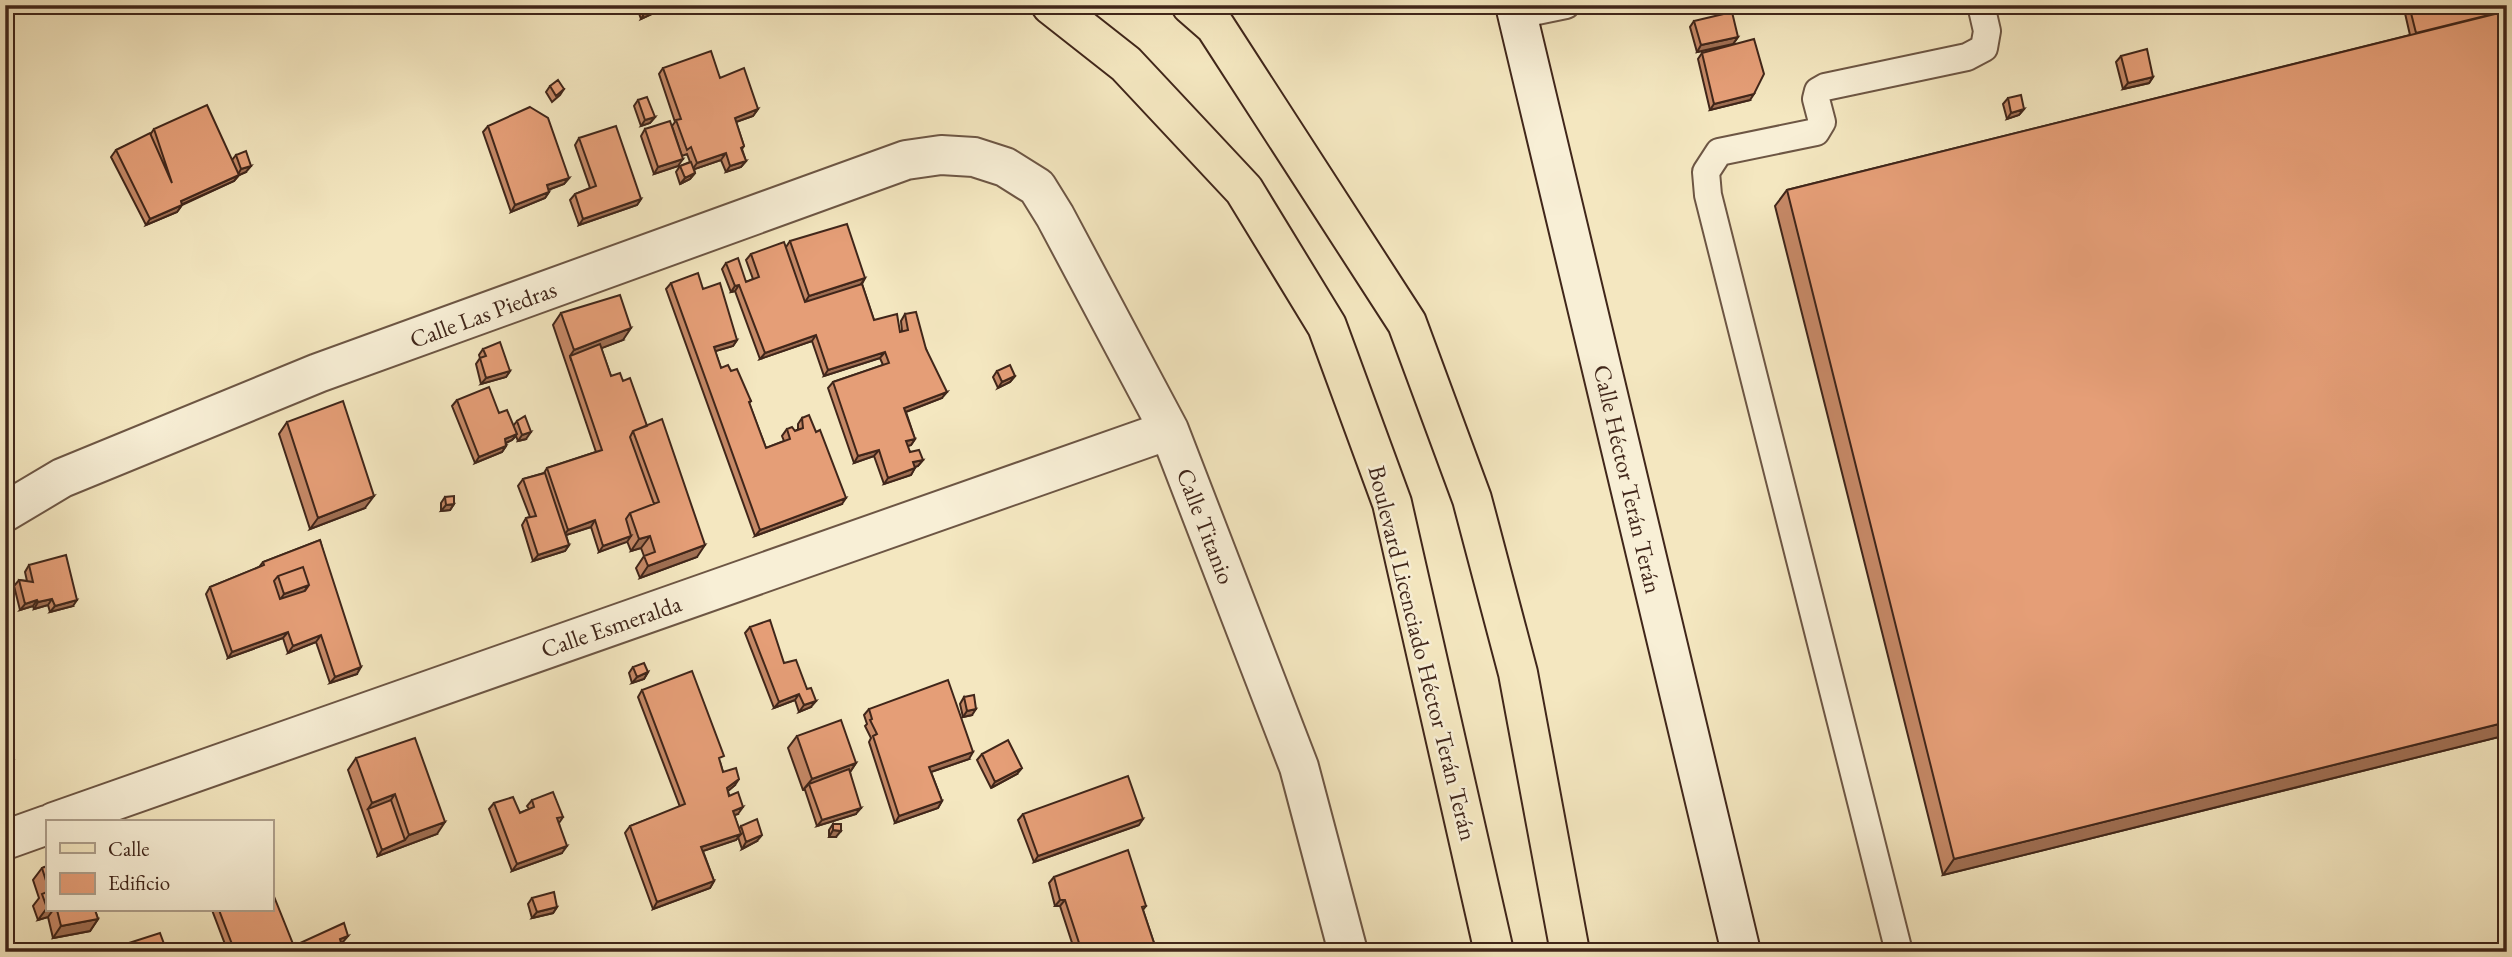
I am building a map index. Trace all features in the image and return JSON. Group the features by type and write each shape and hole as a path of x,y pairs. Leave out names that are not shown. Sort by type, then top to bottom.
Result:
{"main road":[{"name":"Boulevard Licenciado Héctor Terán Terán","path":"1051,5 1126,64 1244,190 1326,326 1392,503 1494,952"},
{"path":"1191,5 1215,26 1407,323 1472,499 1518,673 1570,952"}],"street":[{"name":"Calle Héctor Terán Terán","path":"1516,10 1741,952"},
{"name":"Calle Las Piedras","path":"5,512 62,478 318,373 906,160 941,155 974,157"},
{"name":"Calle Titanio","path":"974,157 1006,167 1037,187 1169,430 1299,767 1348,952"},
{"name":"Calle Esmeralda","path":"60,820 1169,430"},
{"path":"5,839 46,825"}],"lane":[{"path":"1516,10 1566,5"},
{"path":"1899,952 1708,195 1706,172 1719,152 1816,132 1822,122 1816,99 1818,91 1825,87 1967,57 1984,48 1987,31 1981,5"}],"building":[{"path":"643,5 661,5 645,12"},
{"path":"2409,5 2504,5 2505,11 2416,33"},
{"path":"2507,11 2507,722 1954,859 1787,190"},
{"path":"1732,12 1738,37 1701,45 1694,21"},
{"path":"1754,39 1764,74 1754,94 1714,104 1702,53"},
{"path":"2147,49 2153,77 2128,83 2121,56"},
{"path":"711,51 720,78 744,68 758,109 735,118 746,161 730,166 726,153 697,163 691,147 687,150 676,120 681,119 663,68"},
{"path":"558,80 564,89 556,96 550,86"},
{"path":"2021,95 2024,109 2011,113 2008,98"},
{"path":"647,97 655,117 645,120 638,100"},
{"path":"207,105 239,175 181,201 182,205 150,219 116,150 150,133 172,183 154,129"},
{"path":"530,107 548,118 569,178 547,185 549,192 515,205 488,126"},
{"path":"670,121 683,159 658,167 645,129"},
{"path":"616,126 641,199 583,219 575,194 596,186 579,138"},
{"path":"246,151 251,166 241,169 236,155"},
{"path":"691,162 695,173 685,178 680,166"},
{"path":"847,224 865,278 809,296 790,241"},
{"path":"784,242 805,302 862,284 874,320 897,314 900,332 908,330 905,314 916,312 926,349 947,392 904,408 915,439 906,441 910,452 919,450 923,460 913,462 915,468 888,478 879,450 858,456 833,382 889,363 885,352 828,370 816,335 765,353 739,285 735,286 726,263 738,258 746,282 759,277 751,254"},
{"path":"698,273 703,289 720,283 737,340 714,347 721,368 728,365 731,371 737,369 751,401 749,402 766,448 790,439 787,429 792,427 795,431 803,428 802,418 809,415 816,432 820,430 846,498 760,530 671,283"},
{"path":"620,295 631,328 574,350 561,313"},
{"path":"500,342 510,371 486,378 480,358 486,356 483,349"},
{"path":"600,344 611,376 620,373 623,381 630,378 647,426 633,431 630,437 654,504 630,513 626,519 631,536 603,546 595,520 568,530 547,468 602,450 570,356"},
{"path":"1010,365 1015,376 1002,382 997,371"},
{"path":"489,387 499,413 507,410 517,434 505,439 506,446 479,457 457,400"},
{"path":"343,401 374,496 318,518 287,422"},
{"path":"525,416 531,432 522,435 517,421"},
{"path":"662,419 705,545 648,566 644,556 655,552 650,536 639,539 630,513 659,502 633,431"},
{"path":"545,473 569,545 538,555 526,518 536,516 523,479"},
{"path":"454,496 454,504 446,505 445,497"},
{"path":"320,540 361,667 335,677 321,635 293,646 288,632 232,652 210,587 264,565 263,562","holes":["303,567 309,585 305,591 280,599 274,581 278,576"]},
{"path":"66,555 77,600 55,606 52,599 25,604 19,580 33,582 29,565"},
{"path":"303,567 309,585 284,594 278,576"},
{"path":"770,620 784,663 796,660 807,689 811,688 816,701 804,705 799,694 779,702 750,627"},
{"path":"644,663 648,672 637,677 633,667"},
{"path":"692,671 724,756 719,758 723,772 736,768 739,779 727,788 729,796 738,792 743,807 733,811 741,834 701,847 714,881 657,902 630,826 685,804 642,690"},
{"path":"948,680 973,752 929,767 942,801 899,816 873,736 877,734 870,720 869,709"},
{"path":"974,695 976,709 967,711 964,697"},
{"path":"841,720 856,763 812,779 797,736"},
{"path":"415,738 445,822 409,835 395,794 372,803 356,758"},
{"path":"1008,740 1022,768 995,782 982,754"},
{"path":"5,743 14,759 5,764"},
{"path":"849,769 861,808 822,820 809,784"},
{"path":"1128,776 1143,819 1038,856 1023,814"},
{"path":"553,792 563,817 557,818 567,846 517,864 494,803 513,797 520,813 534,807 532,800"},
{"path":"391,800 405,840 382,850 368,809"},
{"path":"757,819 762,835 746,842 741,826"},
{"path":"833,824 841,824 841,831 833,830"},
{"path":"1128,850 1146,906 1142,907 1157,952 1082,952 1065,900 1060,900 1054,877"},
{"path":"554,892 557,907 537,912 532,898"},
{"path":"273,894 293,944 272,952 235,952 220,912 273,912"},
{"path":"58,912 96,912 98,919 61,926"},
{"path":"344,923 348,936 340,939 342,946 334,949 336,952 290,952 289,948"},
{"path":"160,933 167,952 104,951"}]}
